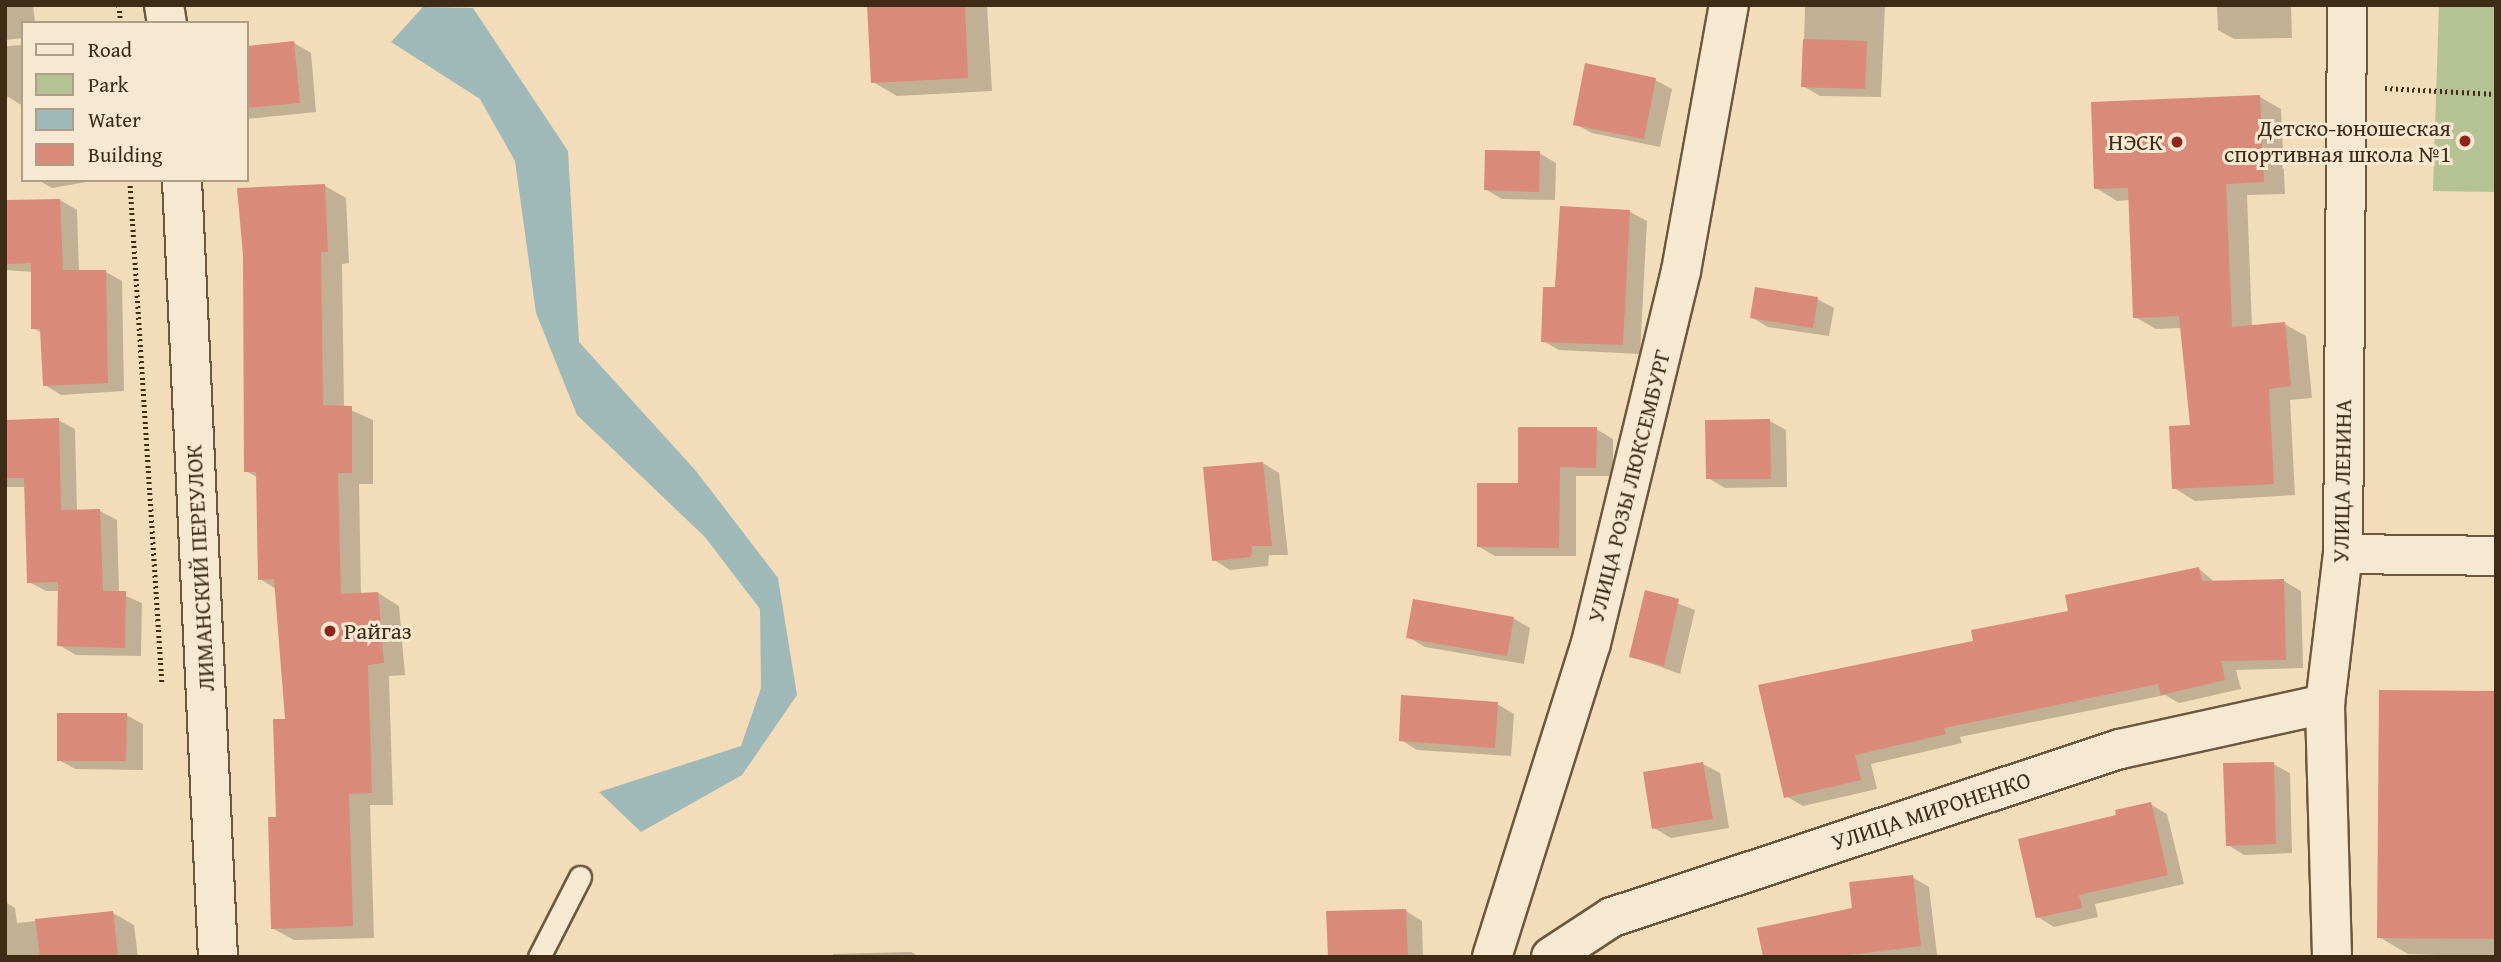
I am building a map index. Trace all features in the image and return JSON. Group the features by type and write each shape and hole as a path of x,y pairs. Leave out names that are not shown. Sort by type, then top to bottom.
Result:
{"street":[{"name":"УЛИЦА РОЗЫ ЛЮКСЕМБУРГ","path":"1492,957 1591,643 1681,271 1729,5"},
{"name":"УЛИЦА ЛЕНИНА","path":"2332,957 2325,704 2343,554 2347,5"},
{"name":"ЛИМАНСКИЙ ПЕРЕУЛОК","path":"181,182 218,957"},
{"path":"2343,554 2496,556"},
{"name":"УЛИЦА МИРОНЕНКО","path":"1551,957 1612,917 2120,749 2325,704"}],"lane":[{"path":"540,957 580,877"}],"path":[{"path":"2346,85 2496,94"},
{"path":"130,182 163,691"}],"green space":[{"name":"Детско-юношеская спортивная школа №1","path":"2439,5 2496,5 2496,192 2433,191"}],"water":[{"path":"423,7 473,8 568,151 579,342 696,471 778,578 797,695 742,775 641,832 599,792 741,746 761,688 760,609 705,537 577,415 536,313 515,161 480,99 391,42"}],"building":[{"path":"867,5 965,5 968,78 871,83"},
{"path":"1803,39 1867,41 1865,89 1801,87"},
{"path":"294,41 300,103 248,108 248,46"},
{"path":"1585,63 1656,78 1644,139 1573,125"},
{"path":"2260,95 2264,182 2226,184 2232,327 2285,322 2291,386 2269,389 2274,484 2172,489 2169,426 2190,425 2179,316 2133,318 2128,188 2094,189 2091,102"},
{"path":"1485,150 1540,151 1539,192 1484,190"},
{"path":"325,184 328,252 321,252 323,405 352,406 352,473 338,473 341,594 378,592 384,663 368,665 372,793 349,794 353,926 271,929 268,817 276,817 273,719 285,719 274,579 258,580 256,472 244,472 243,255 237,188"},
{"path":"60,199 63,270 106,270 108,383 43,386 40,329 31,329 31,263 5,264 5,200"},
{"path":"1560,206 1630,210 1623,345 1541,342 1543,287 1555,287"},
{"path":"1755,287 1818,297 1813,328 1750,318"},
{"path":"59,418 61,510 100,509 103,591 126,591 125,648 57,646 58,582 27,583 24,478 5,478 5,420"},
{"path":"1770,419 1771,479 1706,479 1705,420"},
{"path":"1518,427 1597,427 1596,468 1560,467 1559,548 1477,547 1477,483 1518,483"},
{"path":"1263,462 1272,546 1252,546 1251,557 1212,561 1203,467"},
{"path":"2199,567 2202,581 2284,579 2286,660 2221,661 2225,680 2161,695 2158,684 1944,728 1946,734 1855,755 1861,780 1784,798 1758,685 1973,641 1971,630 2068,611 2065,595"},
{"path":"1645,590 1679,599 1664,666 1629,657"},
{"path":"1413,599 1514,617 1507,656 1406,638"},
{"path":"2379,690 2496,691 2496,939 2377,938"},
{"path":"1401,695 1498,702 1495,748 1399,741"},
{"path":"57,713 127,713 126,761 57,761"},
{"path":"1703,762 1713,819 1652,829 1643,772"},
{"path":"2274,762 2276,844 2226,846 2223,763"},
{"path":"2151,802 2168,875 2079,895 2082,908 2036,918 2018,839 2116,815 2115,810"},
{"path":"1913,875 1921,946 1833,957 1763,957 1757,928 1852,908 1849,882"},
{"path":"1406,909 1408,957 1328,957 1326,911"},
{"path":"113,911 118,957 40,957 35,919"}],"place":[{"name":"Детско-юношеская спортивная школа №1","path":"2465,141"},
{"name":"НЭСК","path":"2177,142"},
{"name":"Райгаз","path":"330,631"}]}
